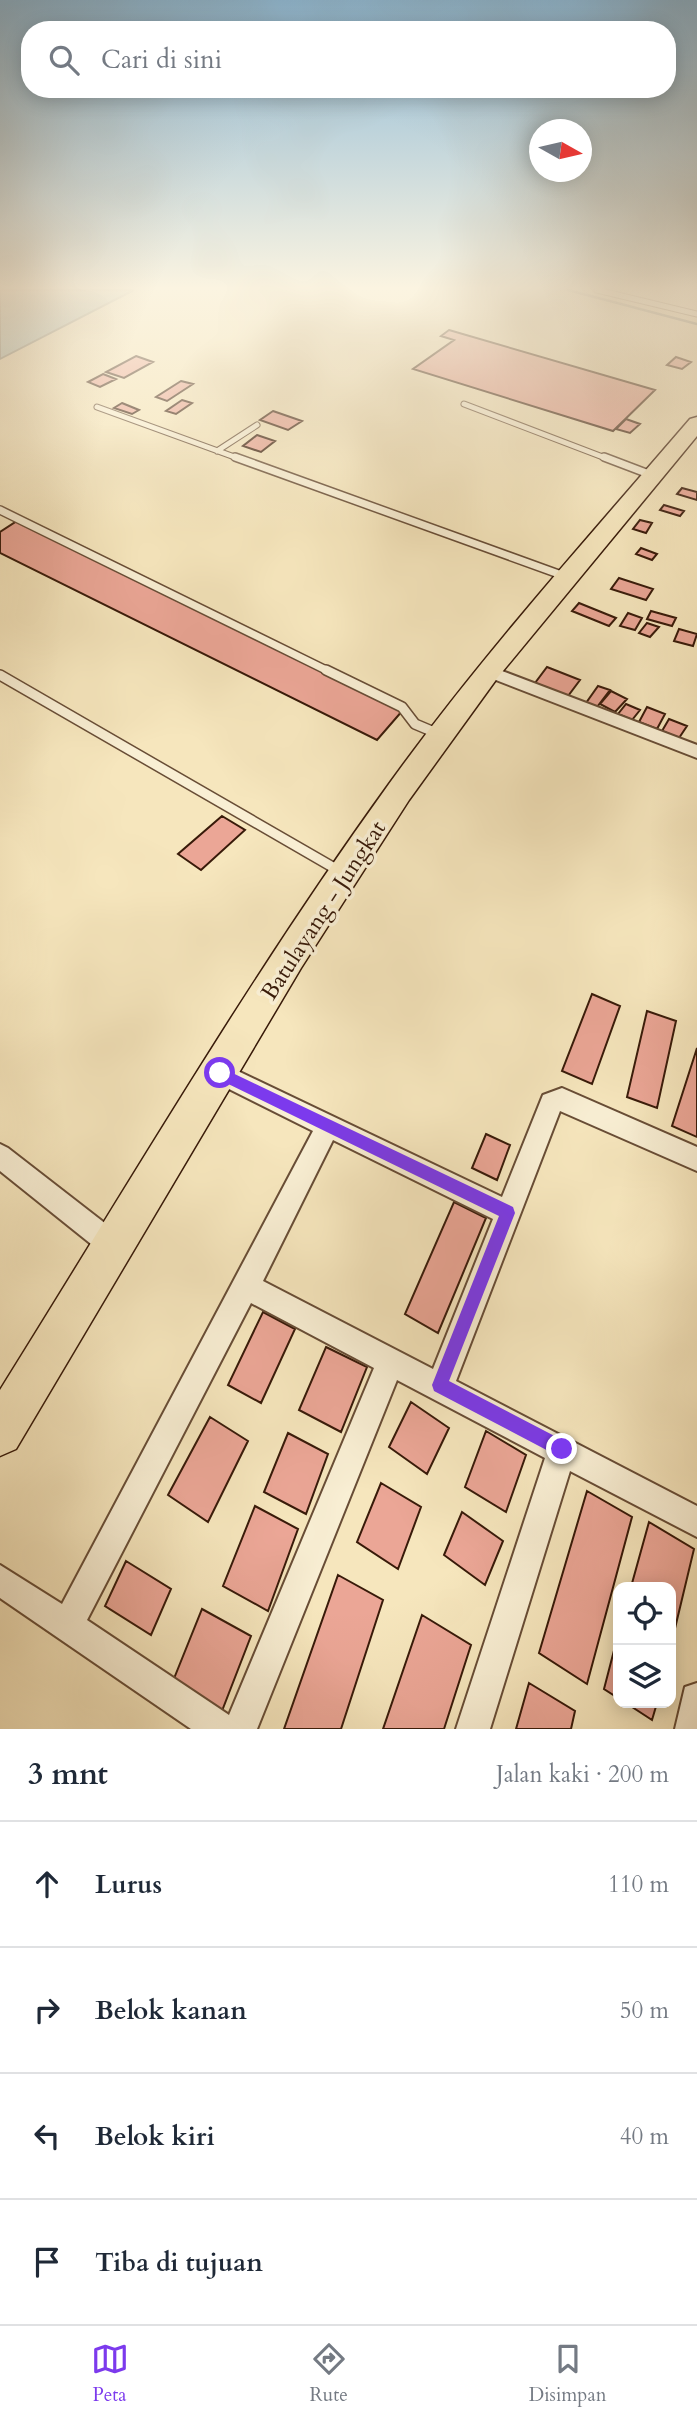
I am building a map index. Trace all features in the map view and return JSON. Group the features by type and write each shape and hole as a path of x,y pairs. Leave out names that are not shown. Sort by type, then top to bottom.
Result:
{"highway":[{"name":"Batulayang - Jungkat","path":"4,1419 115,1247 343,874 489,671 697,423"}],"street":[{"path":"489,671 697,752"},
{"path":"220,1073 508,1213"},
{"path":"440,1385 551,1103 555,1099 562,1099 697,1158"},
{"path":"68,1625 328,1126"},
{"path":"0,1156 115,1247"},
{"path":"246,1286 440,1385 697,1522"},
{"path":"240,1729 391,1361"},
{"path":"473,1729 562,1449"},
{"path":"0,1580 220,1729"},
{"path":"691,1729 697,1699"}],"lane":[{"path":"464,404 654,476"},
{"path":"97,407 569,578"},
{"path":"217,451 257,425"},
{"path":"0,510 402,707 415,724 441,735"},
{"path":"0,675 343,874"}],"building":[{"path":"108,371 137,371 124,378 106,372"},
{"path":"418,371 589,371 655,390 613,431"},
{"path":"103,374 116,379 100,387 88,382"},
{"path":"181,381 193,384 167,401 156,397"},
{"path":"182,400 192,403 176,414 166,411"},
{"path":"122,403 139,410 132,414 114,408"},
{"path":"273,411 302,421 288,430 260,420"},
{"path":"626,419 640,424 630,433 616,429"},
{"path":"257,435 275,441 261,452 243,446"},
{"path":"682,488 697,492 697,500 677,494"},
{"path":"664,505 684,511 680,516 660,510"},
{"path":"640,520 652,523 646,533 633,529"},
{"path":"17,521 403,710 377,740 0,553 0,532"},
{"path":"641,548 657,554 652,560 636,554"},
{"path":"619,578 653,589 646,600 611,589"},
{"path":"579,603 616,618 609,626 572,611"},
{"path":"651,611 676,618 672,626 647,619"},
{"path":"628,613 642,618 635,630 620,626"},
{"path":"647,623 659,627 650,637 639,633"},
{"path":"679,629 697,634 693,646 674,641"},
{"path":"547,667 580,680 568,696 535,683"},
{"path":"598,686 610,690 597,707 586,703"},
{"path":"611,691 627,699 615,712 600,704"},
{"path":"626,704 640,710 632,720 618,714"},
{"path":"647,707 665,714 657,729 639,722"},
{"path":"669,719 687,726 679,738 662,731"},
{"path":"222,816 245,830 201,870 178,854"},
{"path":"592,994 620,1006 592,1084 562,1071"},
{"path":"647,1011 676,1021 657,1108 627,1097"},
{"path":"697,1048 697,1137 672,1126"},
{"path":"486,1134 510,1145 497,1180 472,1168"},
{"path":"454,1202 486,1218 438,1333 405,1314"},
{"path":"263,1312 295,1329 261,1403 228,1385"},
{"path":"326,1347 367,1367 341,1432 299,1410"},
{"path":"411,1402 449,1428 427,1474 389,1447"},
{"path":"210,1417 248,1441 208,1522 168,1495"},
{"path":"486,1431 526,1455 506,1512 465,1487"},
{"path":"288,1433 328,1454 306,1514 264,1492"},
{"path":"381,1483 421,1507 398,1569 357,1542"},
{"path":"587,1491 632,1517 587,1684 539,1653"},
{"path":"255,1506 298,1529 268,1611 223,1586"},
{"path":"462,1512 503,1541 485,1585 444,1555"},
{"path":"649,1522 694,1549 676,1624 676,1582 632,1582"},
{"path":"126,1561 171,1589 151,1635 105,1606"},
{"path":"338,1575 383,1600 341,1729 284,1729"},
{"path":"202,1609 251,1636 220,1716 171,1686"},
{"path":"422,1615 471,1645 444,1729 383,1729"},
{"path":"613,1654 613,1695 604,1689"},
{"path":"529,1683 575,1711 571,1729 516,1729"},
{"path":"634,1708 656,1708 652,1720"}],"route":[{"path":"220,1073 508,1213 440,1385 562,1449"}]}
